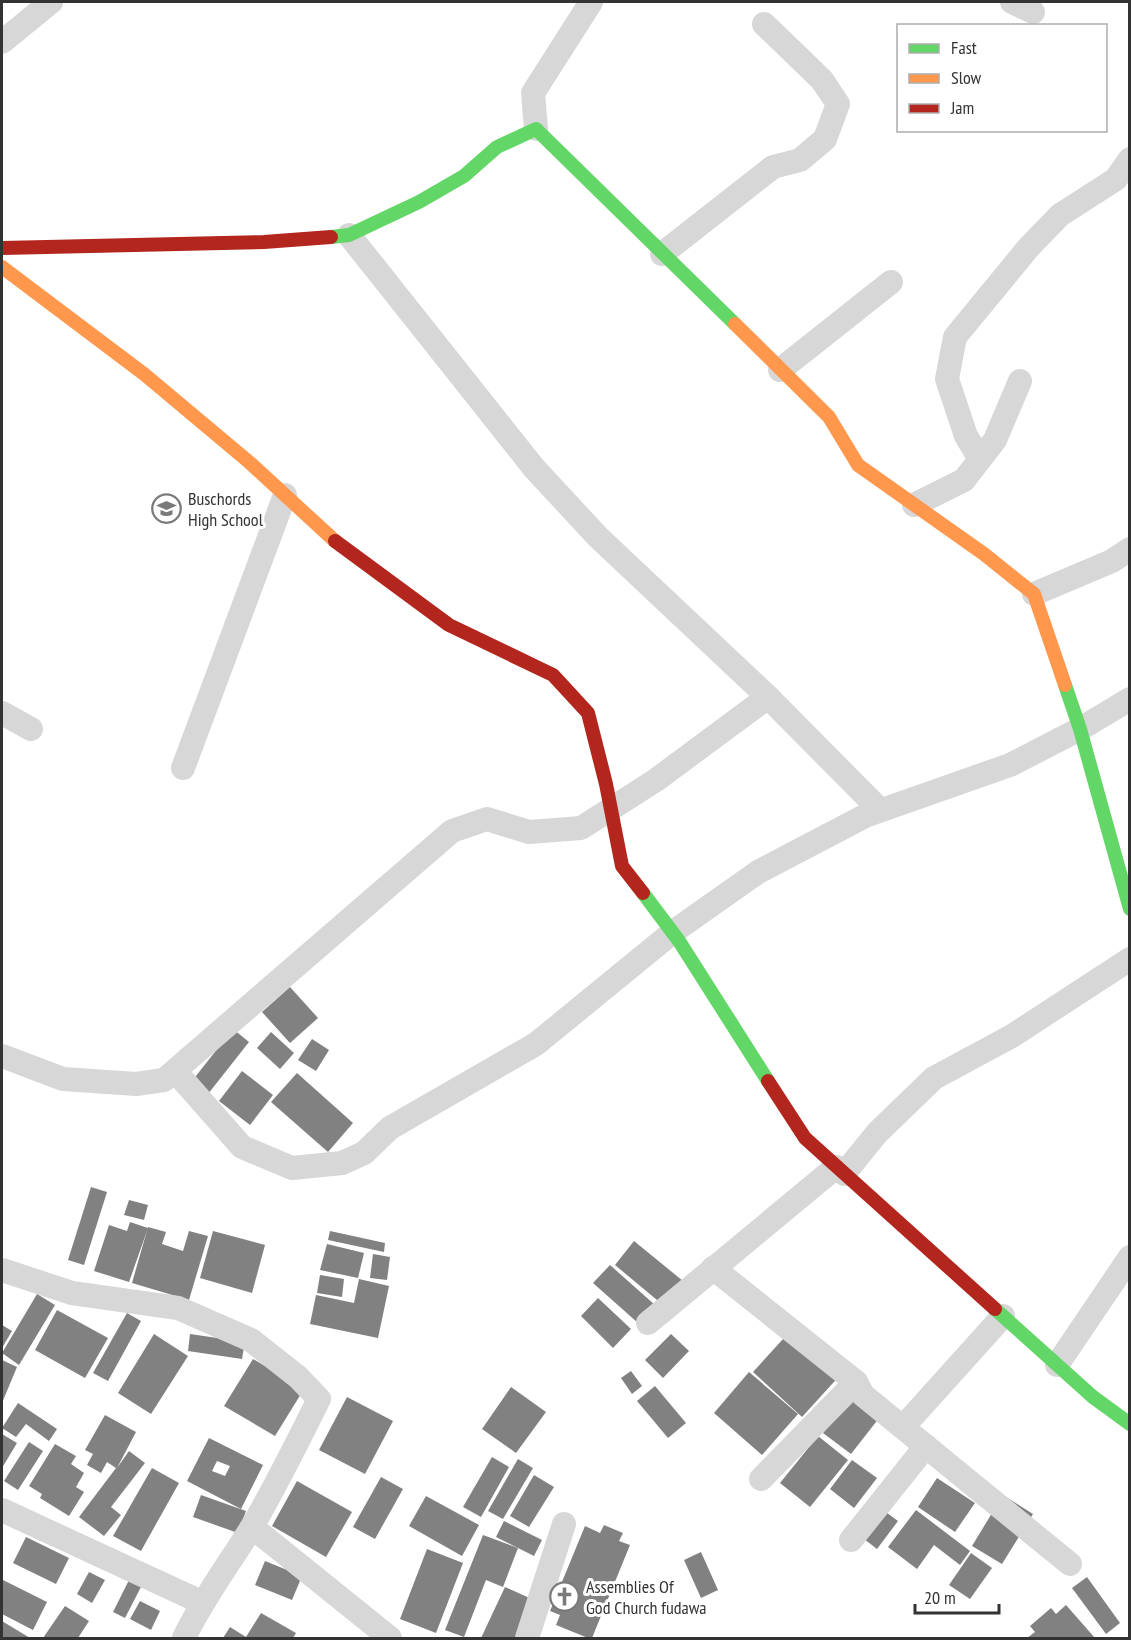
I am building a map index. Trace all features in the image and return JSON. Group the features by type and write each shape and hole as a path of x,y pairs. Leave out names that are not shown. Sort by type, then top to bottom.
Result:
{"street":[{"path":"591,2 533,93 536,129 829,417 858,465 984,554 1034,594 1080,729 1130,909"},
{"path":"2,42 48,3"},
{"path":"662,254 773,167 800,160 825,139 838,104 822,80 764,24"},
{"path":"2,248 264,242 349,235 419,202 464,176 497,147 536,129"},
{"path":"980,459 966,436 947,379 956,337 1029,246 1060,215 1116,179 1130,159"},
{"path":"349,235 534,468 598,537 768,697 880,810"},
{"path":"2,267 144,374 285,495 348,553 449,625 553,675 588,714 622,866 673,932 805,1138 1093,1397 1130,1424"},
{"path":"780,370 891,282"},
{"path":"914,505 964,480 995,440 1020,381"},
{"path":"183,768 285,495"},
{"path":"1034,594 1112,561 1130,549"},
{"path":"2,1056 63,1079 136,1084 164,1080 452,831 487,819 529,832 581,828 656,780 768,697"},
{"path":"176,1072 242,1147 292,1168 342,1163 364,1153 390,1128 536,1044 673,932 758,872 880,810 1010,765 1080,729 1130,699"},
{"path":"2,712 31,729"},
{"path":"648,1323 713,1268 840,1170 933,1078 1012,1036 1130,959"},
{"path":"1057,1365 1130,1257"},
{"path":"713,1268 856,1382 863,1395 1070,1564"},
{"path":"2,1270 72,1293 177,1308 250,1340 298,1377 319,1399 252,1527 201,1602 184,1638"},
{"path":"903,1427 1003,1316"},
{"path":"761,1479 856,1382"},
{"path":"851,1540 926,1446"},
{"path":"2,1510 201,1602"},
{"path":"527,1638 564,1524"},
{"path":"252,1527 390,1638"}],"building":[{"path":"290,987 318,1018 290,1043 262,1012"},
{"path":"233,1029 249,1042 208,1094 192,1081"},
{"path":"271,1032 294,1053 280,1069 257,1048"},
{"path":"312,1039 329,1050 316,1071 298,1060"},
{"path":"242,1071 273,1095 250,1125 219,1101"},
{"path":"297,1073 353,1123 328,1152 271,1102"},
{"path":"91,1187 107,1192 84,1265 68,1260"},
{"path":"129,1200 148,1205 144,1220 124,1215"},
{"path":"130,1222 148,1228 129,1282 94,1271 109,1225 127,1231"},
{"path":"148,1227 166,1232 162,1244 183,1251 189,1231 208,1236 189,1300 132,1283"},
{"path":"213,1231 265,1245 252,1293 200,1278"},
{"path":"330,1231 385,1243 384,1252 328,1240"},
{"path":"634,1241 683,1281 663,1305 615,1265"},
{"path":"327,1244 364,1253 358,1278 320,1270"},
{"path":"373,1254 390,1257 387,1280 370,1278"},
{"path":"610,1265 655,1305 638,1323 593,1283"},
{"path":"320,1275 344,1279 342,1297 317,1293"},
{"path":"359,1279 389,1286 378,1338 310,1324 316,1295 354,1303"},
{"path":"37,1294 55,1305 19,1365 2,1353"},
{"path":"598,1298 631,1329 613,1348 581,1316"},
{"path":"57,1310 108,1338 85,1378 35,1350"},
{"path":"127,1313 141,1321 108,1381 93,1373"},
{"path":"2,1325 12,1331 2,1348"},
{"path":"794,1327 843,1372 802,1417 753,1372"},
{"path":"154,1334 188,1356 151,1414 118,1393"},
{"path":"190,1334 245,1342 242,1359 188,1351"},
{"path":"671,1334 689,1351 663,1378 645,1360"},
{"path":"253,1359 304,1389 275,1436 224,1406"},
{"path":"2,1360 17,1367 2,1403"},
{"path":"631,1371 642,1386 632,1394 621,1378"},
{"path":"749,1372 798,1414 762,1455 714,1413"},
{"path":"655,1386 686,1423 668,1438 637,1401"},
{"path":"511,1387 546,1412 516,1453 482,1429"},
{"path":"347,1397 393,1421 365,1474 319,1450"},
{"path":"850,1398 890,1404 851,1454 823,1433"},
{"path":"18,1403 57,1429 49,1441 26,1424 16,1437 2,1428"},
{"path":"105,1415 136,1432 117,1468 129,1451 145,1463 111,1507 121,1515 104,1536 79,1517 116,1468 107,1462 101,1473 87,1465 93,1454 85,1450"},
{"path":"2,1434 17,1443 2,1468"},
{"path":"818,1436 848,1460 810,1507 780,1483"},
{"path":"209,1438 263,1465 241,1509 187,1481","holes":["217,1461 230,1466 225,1476 212,1471"]},
{"path":"29,1442 43,1451 18,1490 4,1481"},
{"path":"55,1444 76,1456 71,1464 84,1473 76,1487 84,1492 69,1516 40,1498 42,1494 29,1486"},
{"path":"492,1457 509,1467 481,1517 463,1507"},
{"path":"518,1459 533,1468 503,1519 488,1511"},
{"path":"852,1460 877,1478 854,1508 830,1489"},
{"path":"152,1468 179,1483 141,1551 113,1536"},
{"path":"534,1475 554,1487 529,1527 510,1516"},
{"path":"381,1477 403,1489 375,1539 353,1527"},
{"path":"937,1478 975,1503 955,1532 918,1507"},
{"path":"297,1481 352,1512 326,1557 272,1526"},
{"path":"201,1495 246,1511 238,1533 193,1517"},
{"path":"1003,1495 1033,1514 1002,1564 972,1546"},
{"path":"426,1496 479,1525 462,1556 409,1526"},
{"path":"879,1507 898,1521 877,1549 859,1535"},
{"path":"916,1510 970,1551 960,1565 934,1545 917,1569 888,1547"},
{"path":"504,1521 542,1540 534,1556 496,1537"},
{"path":"604,1525 623,1533 619,1541 630,1545 592,1638 588,1638 556,1625 560,1615 550,1611 585,1526 600,1533"},
{"path":"483,1535 518,1548 503,1587 486,1580 464,1637 445,1630"},
{"path":"26,1537 69,1558 56,1584 13,1563"},
{"path":"427,1549 463,1563 436,1633 400,1619"},
{"path":"701,1552 718,1590 701,1598 684,1560"},
{"path":"971,1553 992,1568 970,1599 949,1585"},
{"path":"265,1561 302,1576 292,1600 255,1585"},
{"path":"89,1572 105,1580 92,1603 77,1594"},
{"path":"1087,1577 1120,1623 1106,1634 1072,1588"},
{"path":"3,1580 47,1602 33,1630 2,1614"},
{"path":"129,1580 141,1587 125,1618 113,1612"},
{"path":"505,1587 536,1601 519,1638 481,1638"},
{"path":"140,1601 160,1611 151,1630 130,1619"},
{"path":"1066,1605 1095,1638 1027,1638 1035,1632 1030,1626 1051,1608 1056,1614"},
{"path":"65,1606 89,1621 78,1638 43,1638"},
{"path":"261,1613 296,1633 293,1638 223,1638 230,1627 246,1637"},
{"path":"2,1621 30,1638 2,1638"}],"traffic: fast":[{"path":"331,237 349,235 419,202 464,176 497,147 536,129 735,324"},
{"path":"1065,685 1080,729 1130,909"},
{"path":"643,893 679,941 768,1081"},
{"path":"995,1309 1093,1397 1130,1424"}],"traffic: slow":[{"path":"2,267 144,374 249,462 335,541"},
{"path":"735,324 829,417 858,465 984,554 1034,594 1065,685"}],"traffic: jam":[{"path":"2,248 264,242 331,237"},
{"path":"335,541 449,625 553,675 588,713 606,784 622,866 643,893"},
{"path":"768,1081 805,1138 995,1309"}],"place":[{"name":"Buschords High School","path":"167,509"},
{"name":"Assemblies Of God Church fudawa","path":"565,1597"}]}
